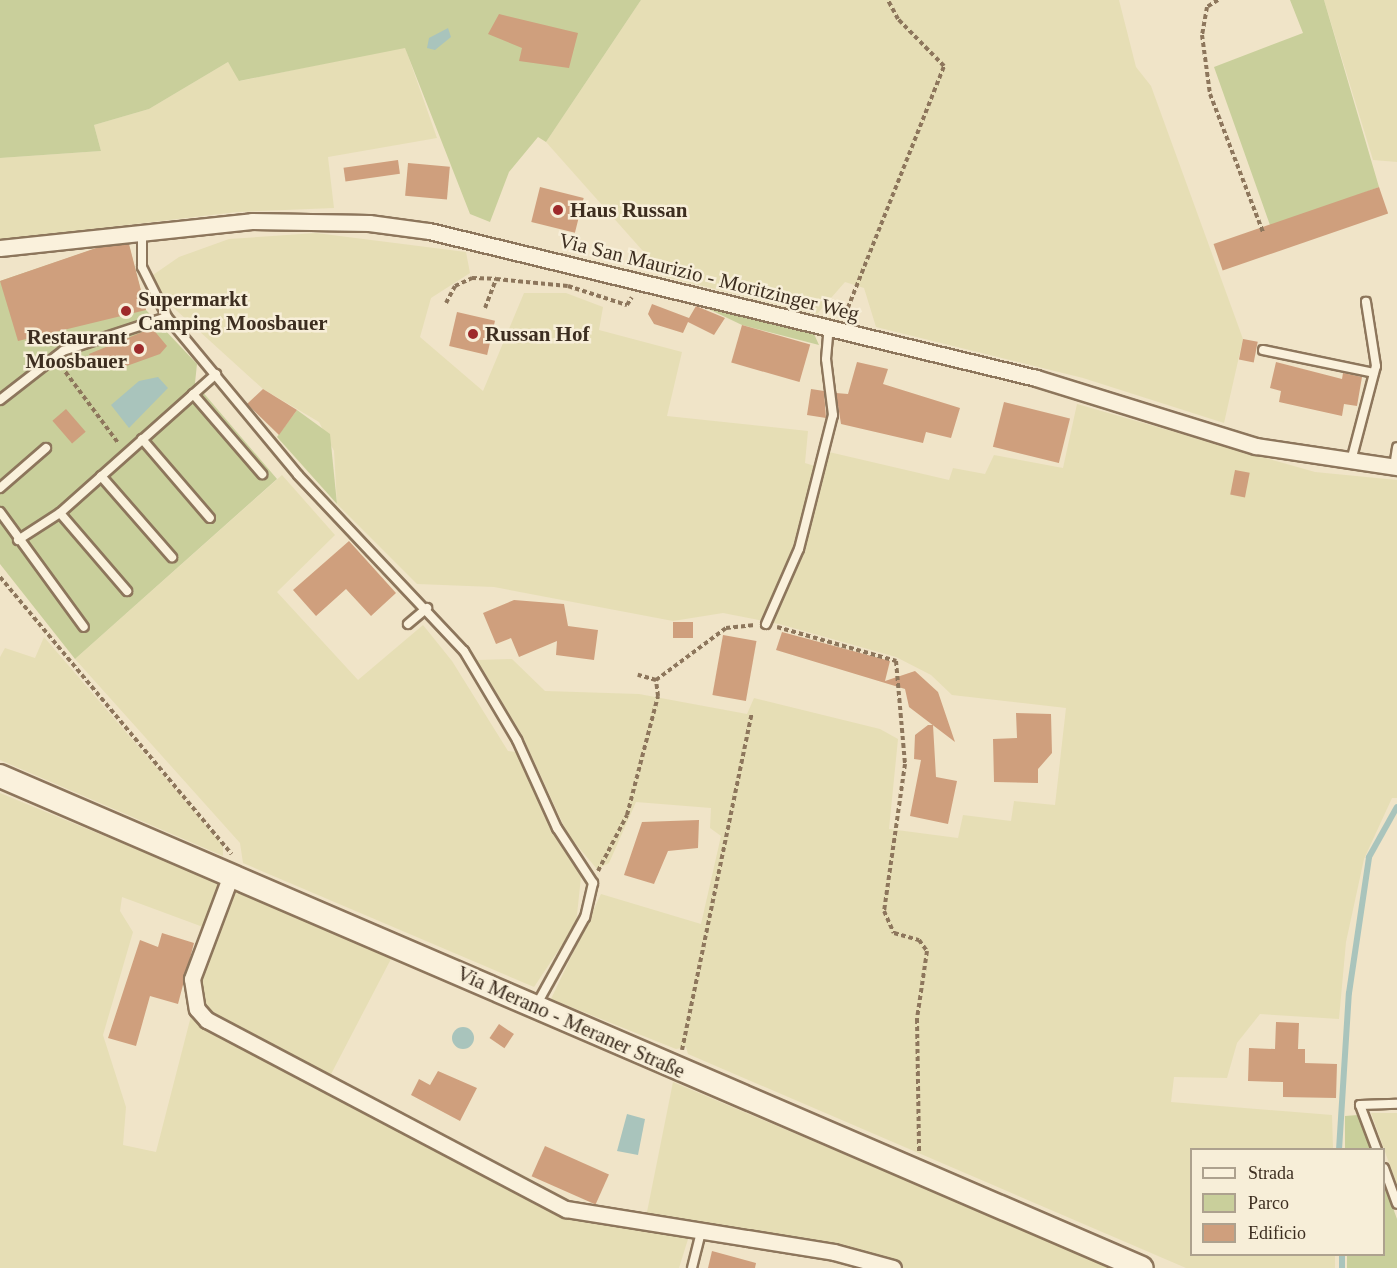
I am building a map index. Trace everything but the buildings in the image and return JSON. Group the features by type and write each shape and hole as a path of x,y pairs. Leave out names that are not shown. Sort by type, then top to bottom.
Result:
{"main road":[{"name":"Via Merano - Meraner Straße","path":"0,776 231,875 539,1000 676,1068 912,1172 1142,1268"}],"street":[{"name":"Via San Maurizio - Moritzinger Weg","path":"0,248 252,221 369,223 429,231 631,282 1036,378 1256,446 1396,467"},
{"path":"231,875 192,979 194,1000 207,1020 566,1209 834,1252 893,1268"}],"lane":[{"path":"142,233 142,267 167,317 298,475 427,608 464,651 487,690 557,828 592,883 585,916 539,1000"},
{"path":"1351,461 1374,373 1366,302"},
{"path":"0,400 63,351 167,317"},
{"path":"766,624 799,549 833,415 826,359 834,329"},
{"path":"1263,350 1374,373"},
{"path":"18,540 60,513 216,374"},
{"path":"193,394 262,474"},
{"path":"142,439 210,519"},
{"path":"1396,467 1397,447"},
{"path":"0,488 46,448"},
{"path":"101,476 172,557"},
{"path":"0,512 18,540 84,627"},
{"path":"60,513 126,591"},
{"path":"408,624 427,608"},
{"path":"1377,1148 1360,1105 1397,1104"},
{"path":"1385,1173 1397,1204"},
{"path":"692,1268 701,1231"}],"path":[{"path":"834,329 944,66 898,19 888,0"},
{"path":"1218,0 1207,7 1202,35 1210,94 1263,231"},
{"path":"446,303 455,286 472,278 568,286 627,305 631,282"},
{"path":"485,308 496,279"},
{"path":"63,351 61,369 126,453"},
{"path":"0,577 222,837 232,853 231,875"},
{"path":"656,680 726,628 766,624 896,661 905,764 884,911 894,933 919,940 927,951 917,1019 921,1148 912,1172"},
{"path":"638,675 656,680"},
{"path":"592,883 627,815 658,696 656,680"},
{"path":"676,1068 752,713"}],"shaded area":[{"path":"641,0 1119,0 1136,67 1151,86 1243,339 1224,423 1083,378 876,327 864,288 845,282 817,314 666,277 546,142"},
{"path":"1324,0 1397,0 1397,162 1373,160"},
{"path":"405,47 437,138 328,157 334,208 237,212 0,240 0,158 101,151 94,125 149,109 228,62 240,81"},
{"path":"316,233 466,252 470,273 431,298 420,337 483,391 524,293 566,293 603,307 599,330 682,352 667,416 808,431 805,463 824,469 829,452 949,480 953,468 985,474 994,455 1063,468 1077,404 1315,472 1397,480 1397,798 1392,798 1364,859 1346,942 1339,1019 1260,1014 1237,1043 1227,1078 1174,1077 1171,1102 1332,1115 1333,1148 1190,1148 1190,1256 1335,1256 1335,1268 1186,1268 688,1054 686,1047 676,1049 551,999 601,894 701,924 721,836 710,828 711,808 636,802 609,863 597,869 568,835 522,735 477,660 512,659 545,691 639,694 747,714 754,698 880,729 898,739 889,829 958,838 963,815 1011,821 1014,801 1055,805 1066,708 952,695 931,675 896,657 779,624 723,613 673,621 494,587 417,584 337,504 334,451 319,422 263,389 155,291 150,277 179,257 229,239"},
{"path":"282,475 335,535 277,592 358,680 423,625 452,661 508,751 516,752 581,877 576,924 534,987 243,863 240,843 75,659"},
{"path":"44,637 223,845 223,856 0,760 0,657 5,648 35,658"},
{"path":"0,793 221,884 203,927 122,897 120,911 133,932 103,1035 126,1107 123,1145 156,1152 208,950 230,888 391,959 328,1080 561,1211 644,1227 673,1082 1113,1268 852,1268 857,1263 689,1236 679,1268 0,1268"},
{"path":"1371,1113 1397,1113 1397,1185 1385,1148"}],"green space":[{"path":"0,0 641,0 546,142 538,137 509,172 490,222 470,214 405,48 239,81 228,62 149,109 94,125 101,151 0,158"},
{"path":"1290,0 1324,0 1379,187 1271,228 1214,67 1303,33"},
{"path":"127,238 146,310 197,364 195,383 277,479 75,659 0,564 0,281"},
{"path":"698,304 814,334 819,345 742,325"},
{"path":"297,410 330,434 337,504 277,437"},
{"path":"1358,1115 1371,1148 1345,1148 1345,1116"},
{"path":"1385,1186 1397,1219 1397,1268 1347,1268 1347,1256 1385,1256"}],"water":[{"path":"448,28 451,37 435,50 427,48 429,38"},
{"path":"158,377 168,388 129,428 111,405 139,381"},
{"path":"463,1027 471,1030 474,1038 471,1046 463,1049 455,1046 452,1038 455,1030"},
{"path":"627,1114 645,1119 638,1155 617,1151"}],"waterway":[{"path":"1339,1148 1349,993 1369,857 1397,807"},
{"path":"1342,1256 1342,1268"}],"place":[{"name":"Haus Russan","path":"558,210"},
{"name":"Supermarkt Camping Moosbauer","path":"126,311"},
{"name":"Russan Hof","path":"473,334"},
{"name":"Restaurant Moosbauer","path":"139,349"}]}
